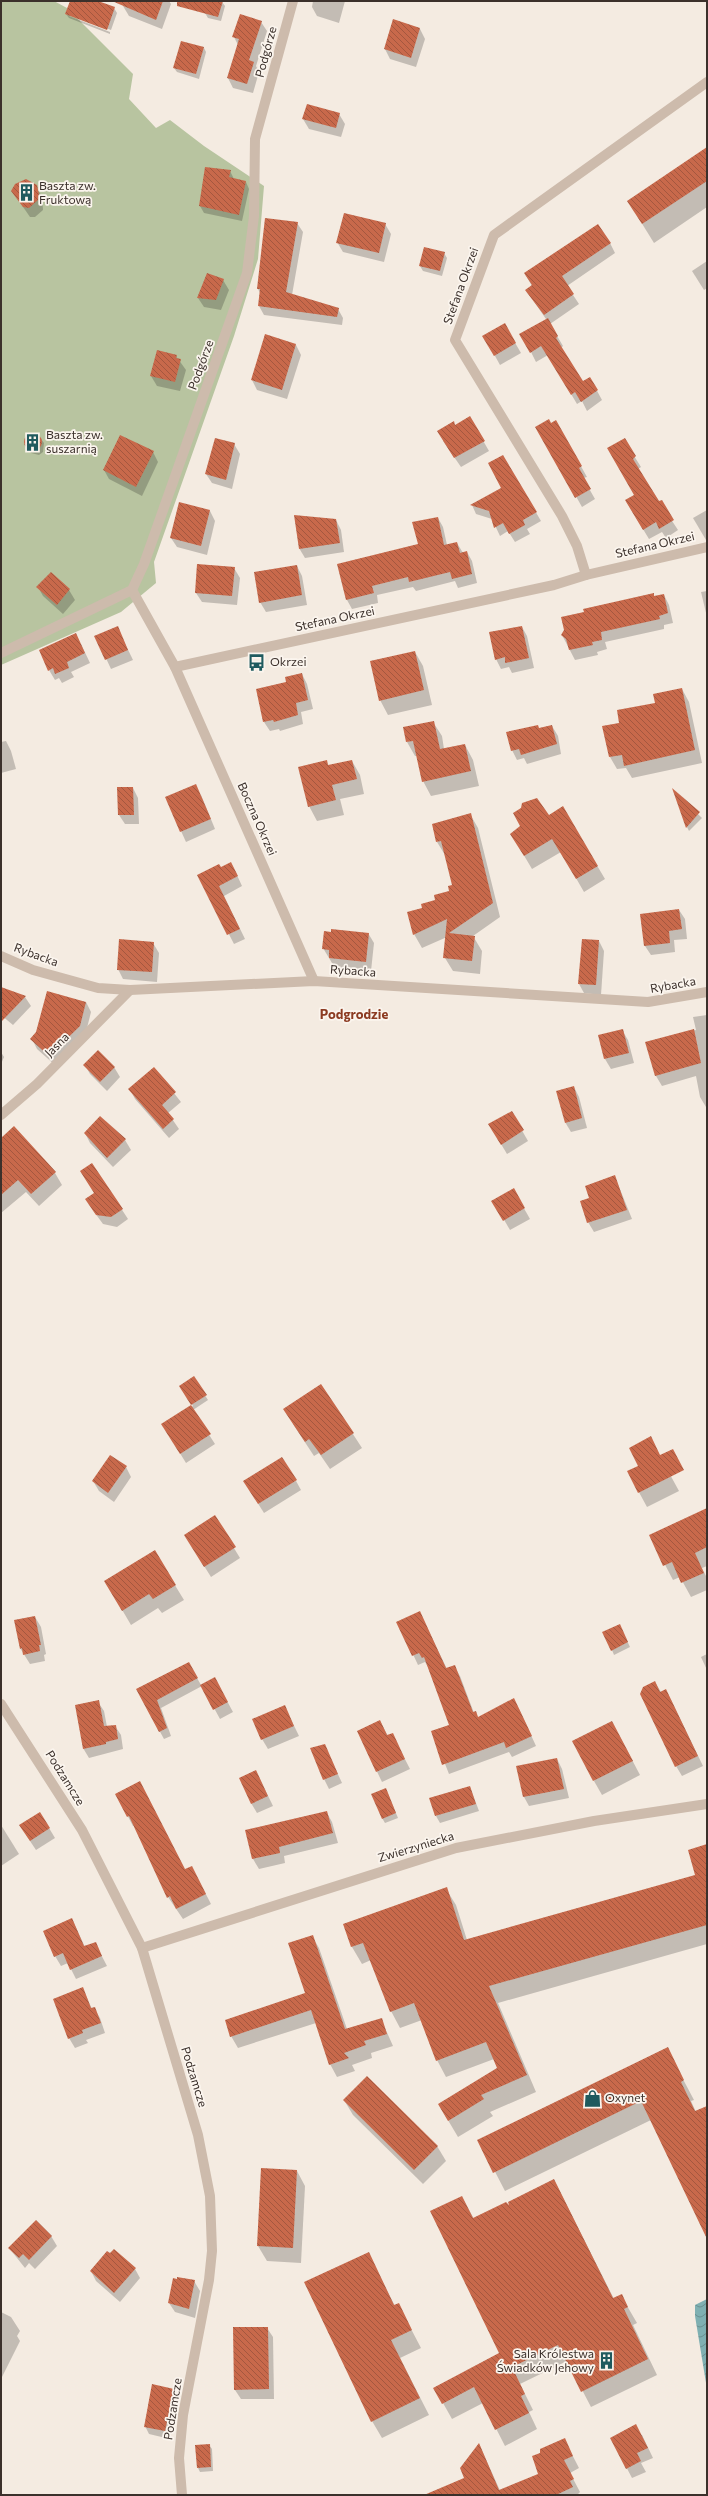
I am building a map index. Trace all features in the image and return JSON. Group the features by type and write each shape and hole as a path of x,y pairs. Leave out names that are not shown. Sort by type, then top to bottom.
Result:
{"street":[{"name":"Podgórze","path":"132,590 144,564 247,274 254,216 255,139 293,1"},
{"name":"Stefana Okrzei","path":"586,574 577,546 562,516 455,340 494,235 707,82"},
{"name":"Stefana Okrzei","path":"176,666 554,585 586,574 707,547"},
{"path":"1,653 132,590 176,666"},
{"name":"Boczna Okrzei","path":"176,666 314,981"},
{"name":"Rybacka","path":"1,956 33,970 98,988 130,990 314,981 648,1002 707,992"},
{"name":"Jasna","path":"1,1115 37,1084 130,990"},
{"name":"Podzamcze","path":"1,1704 82,1830 142,1948 198,2135 210,2196 212,2225 209,2280 183,2414 179,2458 182,2495"},
{"name":"Zwierzyniecka","path":"142,1948 456,1848 594,1821 707,1804"}],"green space":[{"path":"1,1 54,1 67,8 133,74 129,99 156,128 170,120 204,146 264,186 258,259 234,336 154,562 156,583 121,612 1,665"}],"water":[{"path":"707,2299 707,2389 695,2316 695,2305"}],"building":[{"path":"70,1 98,1 115,7 107,30 65,14"},
{"path":"112,1 163,1 156,20"},
{"path":"177,1 223,1 218,17 177,6"},
{"path":"240,14 262,21 249,60 254,62 247,84 227,78 239,39 232,37"},
{"path":"393,19 420,28 411,58 384,49"},
{"path":"181,41 204,47 196,74 173,68"},
{"path":"307,104 340,113 336,128 302,119"},
{"path":"707,147 707,181 642,224 627,201"},
{"path":"205,167 231,170 229,177 246,181 239,215 199,206"},
{"name":"Baszta zw. Fruktową","path":"26,179 37,185 39,194 38,200 29,208 23,207 11,191 15,184"},
{"path":"344,213 386,223 379,253 336,243"},
{"path":"265,218 298,222 286,292 339,308 337,317 258,306 260,289 257,289"},
{"path":"598,224 611,243 562,276 574,294 544,315 525,290 532,285 524,273"},
{"path":"424,247 445,252 440,271 419,266"},
{"path":"207,273 224,279 216,300 197,298"},
{"path":"548,318 558,336 556,338 583,381 590,377 598,390 581,402 575,392 571,395 541,346 530,353 519,334"},
{"path":"505,323 516,343 494,356 482,336"},
{"path":"265,334 296,344 282,390 251,380"},
{"path":"157,350 177,355 176,358 181,359 175,382 150,376"},
{"path":"470,416 485,441 454,458 437,431 454,421 455,425"},
{"path":"549,419 551,423 556,420 582,466 579,468 591,489 575,498 535,427"},
{"name":"Baszta zw. suszarnią","path":"33,433 39,436 42,442 39,448 33,451 27,448 24,442 27,436"},
{"path":"120,435 154,451 136,487 103,470"},
{"path":"215,438 235,443 226,480 205,474"},
{"path":"625,438 636,456 633,459 659,501 662,500 674,520 659,529 656,522 643,530 625,500 634,495 607,448"},
{"path":"503,455 537,512 523,520 525,525 509,534 503,523 494,528 489,511 470,505 501,488 488,463"},
{"path":"179,502 210,510 201,546 170,538"},
{"path":"294,515 336,519 340,543 299,549"},
{"path":"438,517 444,545 457,542 460,553 467,551 472,574 452,579 450,572 409,582 408,577 372,586 374,593 346,600 337,564 418,544 412,522"},
{"path":"197,564 235,567 232,596 195,593"},
{"path":"297,565 302,595 259,603 254,572"},
{"path":"51,572 70,589 57,605 36,587"},
{"path":"654,593 654,596 664,594 668,613 659,616 660,619 601,632 602,640 592,642 593,645 569,650 566,639 561,635 564,630 561,617 584,612 583,609"},
{"path":"118,626 128,650 105,660 94,636"},
{"path":"522,626 529,658 505,663 505,657 495,660 489,632"},
{"path":"76,633 85,653 67,662 69,668 55,674 53,668 48,671 39,650"},
{"path":"415,651 424,690 379,701 370,661"},
{"path":"302,673 308,700 296,703 298,715 274,722 273,720 263,722 256,689 286,682 285,677"},
{"path":"682,688 695,750 624,766 622,755 609,757 602,726 619,723 617,710 655,703 653,694"},
{"path":"434,721 440,749 465,744 471,771 422,782 413,741 406,742 403,727"},
{"path":"538,725 539,728 552,725 557,744 521,755 519,749 511,751 506,732"},
{"path":"327,760 328,765 352,760 357,779 332,785 336,800 308,807 298,767"},
{"path":"196,784 211,819 180,832 165,797"},
{"path":"117,787 133,787 134,815 118,815"},
{"path":"672,788 700,812 686,828"},
{"path":"537,798 549,815 563,806 598,866 576,879 552,839 524,856 510,834 520,826 513,813 521,808 522,803"},
{"path":"471,813 493,903 449,933 475,936 472,961 443,958 447,919 413,935 407,912 422,908 421,904 435,900 434,895 449,891 448,886 452,885 441,841 436,842 432,824"},
{"path":"231,862 238,876 219,886 240,929 227,935 197,875 219,864 221,867"},
{"path":"679,909 682,929 669,931 670,943 644,946 640,914"},
{"path":"331,929 369,933 366,962 329,958 329,950 322,949 324,931 331,932"},
{"path":"119,939 154,942 152,972 117,970"},
{"path":"582,939 599,940 596,985 578,984"},
{"path":"1,987 26,996 1,1022"},
{"path":"47,991 86,1002 80,1026 49,1056 30,1039 36,1032"},
{"path":"623,1029 629,1053 604,1059 598,1035"},
{"path":"694,1029 701,1063 655,1076 645,1042"},
{"path":"98,1050 115,1067 100,1082 83,1065"},
{"path":"154,1067 176,1092 162,1105 174,1119 163,1129 128,1089"},
{"path":"574,1086 582,1118 565,1123 556,1091"},
{"path":"512,1111 524,1130 501,1145 488,1124"},
{"path":"100,1116 126,1139 107,1158 84,1133"},
{"path":"14,1126 56,1172 31,1194 18,1180 1,1195 1,1138"},
{"path":"92,1163 123,1209 111,1217 96,1215 85,1199 94,1193 80,1171"},
{"path":"615,1175 627,1210 587,1223 580,1201 589,1198 585,1186"},
{"path":"514,1188 525,1208 503,1221 491,1201"},
{"path":"194,1376 207,1395 191,1405 179,1386"},
{"path":"321,1384 354,1433 321,1455 309,1439 305,1442 283,1409"},
{"path":"191,1405 211,1434 180,1454 161,1424"},
{"path":"651,1436 660,1455 673,1449 684,1470 638,1493 627,1471 638,1466 629,1448"},
{"path":"110,1455 127,1466 108,1493 92,1481"},
{"path":"282,1457 297,1480 258,1504 243,1481"},
{"path":"707,1508 707,1547 695,1553 704,1573 681,1583 672,1562 663,1566 649,1535"},
{"path":"215,1515 236,1547 204,1567 184,1535"},
{"path":"155,1550 176,1585 153,1599 149,1594 122,1611 104,1581"},
{"path":"420,1611 446,1668 455,1665 473,1712 476,1711 478,1717 514,1698 532,1736 506,1748 504,1742 442,1765 431,1731 449,1725 424,1657 422,1658 419,1653 412,1656 396,1622"},
{"path":"35,1616 41,1645 39,1645 40,1651 23,1655 22,1648 20,1649 14,1620"},
{"path":"620,1624 628,1642 611,1651 602,1632"},
{"path":"189,1662 198,1678 157,1700 167,1728 159,1732 136,1689"},
{"path":"215,1677 228,1702 213,1710 200,1685"},
{"path":"655,1681 660,1692 666,1689 698,1756 675,1767 640,1694 643,1687"},
{"path":"99,1700 104,1726 116,1725 118,1739 106,1742 106,1744 83,1749 75,1705"},
{"path":"285,1705 294,1726 261,1740 252,1719"},
{"path":"380,1720 387,1735 393,1733 405,1759 376,1772 357,1731"},
{"path":"612,1721 633,1761 593,1781 572,1741"},
{"path":"325,1744 338,1774 323,1780 310,1748"},
{"path":"557,1758 564,1789 523,1797 516,1766"},
{"path":"256,1770 268,1796 251,1804 239,1778"},
{"path":"140,1781 185,1869 192,1866 206,1894 176,1909 170,1896 167,1898 129,1816 127,1817 115,1794"},
{"path":"470,1786 476,1804 435,1816 429,1798"},
{"path":"386,1788 396,1813 382,1819 371,1794"},
{"path":"327,1811 333,1833 279,1847 280,1853 252,1859 245,1830"},
{"path":"40,1812 50,1828 30,1841 19,1825"},
{"path":"707,1844 707,1925 489,1986 527,2075 481,2095 484,2099 448,2121 438,2104 497,2068 486,2042 436,2061 414,2003 390,2012 363,1943 351,1947 343,1924 447,1887 464,1940 695,1875 688,1850"},
{"path":"72,1918 84,1946 96,1942 102,1956 70,1970 63,1953 54,1957 43,1931"},
{"path":"313,1935 345,2029 382,2018 387,2034 364,2041 366,2045 344,2053 349,2058 329,2065 311,2010 230,2037 225,2020 305,1993 288,1943"},
{"path":"83,1987 91,2008 95,2007 101,2023 82,2030 83,2033 68,2039 53,1999"},
{"path":"668,2047 684,2080 681,2082 695,2111 707,2106 707,2239 641,2101 493,2173 477,2140"},
{"path":"367,2076 438,2146 414,2170 343,2100"},
{"path":"261,2168 297,2170 293,2248 257,2246"},
{"path":"554,2179 613,2298 622,2294 628,2307 624,2309 648,2359 581,2392 558,2345 512,2367 525,2394 521,2396 529,2413 495,2430 474,2387 442,2404 433,2388 499,2353 430,2211 462,2196 473,2218 506,2202 509,2205 508,2202"},
{"path":"36,2220 52,2236 29,2260 23,2254 19,2258 8,2248"},
{"path":"114,2249 136,2268 114,2293 90,2271 107,2251 110,2253"},
{"path":"369,2252 394,2305 399,2303 412,2330 391,2340 420,2398 371,2422 304,2282"},
{"path":"177,2277 195,2280 189,2309 168,2303 173,2278 177,2279"},
{"path":"233,2327 268,2327 269,2389 234,2390"},
{"path":"152,2384 174,2389 165,2431 144,2427"},
{"path":"636,2424 648,2448 637,2453 641,2461 626,2469 610,2438"},
{"path":"565,2438 573,2456 564,2460 574,2479 570,2481 573,2487 556,2495 424,2495 464,2478 460,2468 479,2443 499,2490 538,2474 532,2456 540,2453 540,2449"},
{"path":"210,2444 211,2467 197,2468 195,2445"}],"place":[{"name":"Baszta zw. Fruktową","path":"26,193"},
{"name":"Baszta zw. suszarnią","path":"33,442"},
{"name":"Okrzei","path":"257,662"},
{"name":"Oxynet","path":"592,2098"},
{"name":"Sala Królestwa Świadków Jehowy","path":"607,2361"}],"district":[{"name":"Podgrodzie","path":"354,1014"}]}
